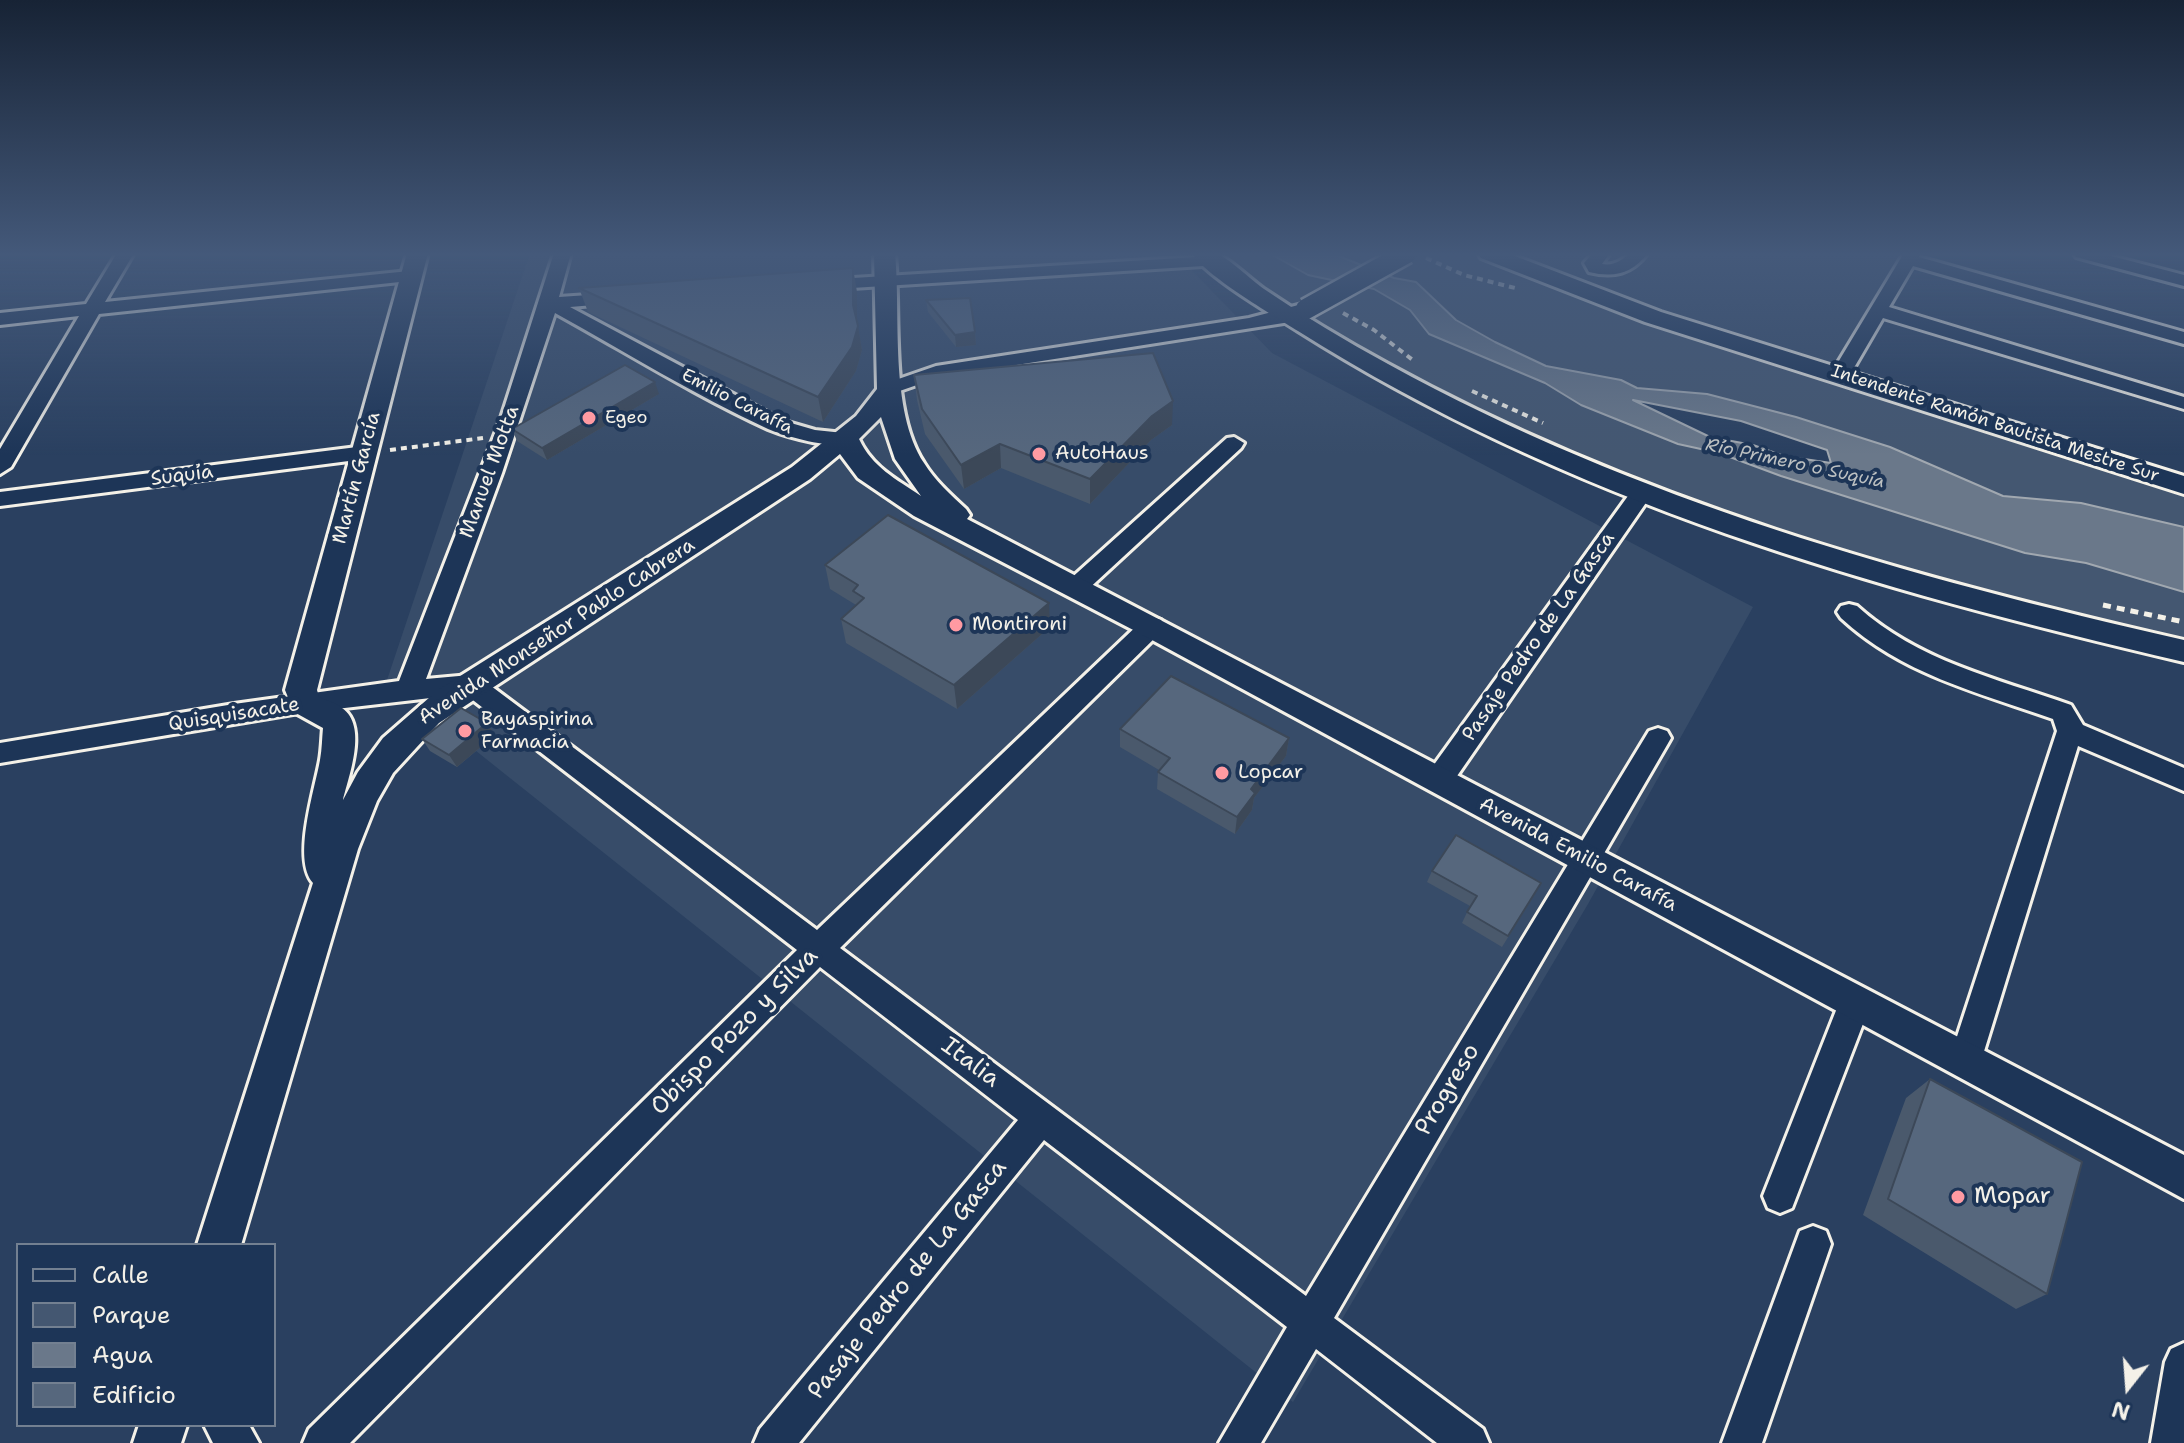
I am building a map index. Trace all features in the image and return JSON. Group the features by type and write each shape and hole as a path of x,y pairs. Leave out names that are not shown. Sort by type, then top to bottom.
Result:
{"main road":[{"name":"Martín García","path":"305,704 301,690 399,320"},
{"name":"Avenida Emilio Caraffa","path":"888,320 891,388 897,430 908,459 926,485 972,532"},
{"path":"1309,320 1384,373 1485,428 1641,494 1855,566 1983,602 2184,651"},
{"path":"1632,320 1853,388 1891,391"},
{"name":"Intendente Ramón Bautista Mestre Sur","path":"1664,320 2184,485"},
{"name":"Avenida Monseñor Pablo Cabrera","path":"220,1243 349,825 369,777 413,726 470,684 801,473 846,439 891,388"},
{"name":"Avenida Emilio Caraffa","path":"846,439 867,472 924,510 1152,626 2184,1178"},
{"path":"801,473 839,467 867,472"},
{"path":"305,704 333,717 339,727 337,759 324,810 323,910"}],"street":[{"path":"0,467 88,320"},
{"name":"Manuel Motta","path":"409,689 505,435 543,320"},
{"name":"Emilio Caraffa","path":"581,320 777,425 813,436 846,439"},
{"path":"891,388 936,372 1253,320"},
{"path":"891,388 950,390 1270,335 1280,332 1291,320"},
{"path":"1841,374 1872,320"},
{"path":"1912,320 2184,403"},
{"path":"2125,320 2184,338"},
{"path":"1076,587 1234,443"},
{"name":"Suquía","path":"0,499 365,453"},
{"name":"Pasaje Pedro de La Gasca","path":"1438,781 1641,494"},
{"path":"1849,612 1878,638 1914,658 2062,712 2069,720 2070,731 1965,1061"},
{"name":"Obispo Pozo y Silva","path":"323,1443 819,948 1152,626"},
{"name":"Quisquisacate","path":"0,753 305,704 470,684"},
{"name":"Italia","path":"470,684 1469,1443"},
{"path":"2070,731 2184,780"},
{"name":"Progreso","path":"1239,1443 1658,738"},
{"path":"1780,1196 1855,1003"},
{"name":"Pasaje Pedro de La Gasca","path":"774,1443 1041,1117"},
{"path":"1742,1443 1813,1244"},
{"path":"2171,1443 2184,1362"},
{"path":"225,1427 239,1443"}],"path":[{"path":"1358,320 1418,364"},
{"path":"1470,390 1554,428"},
{"path":"365,453 505,435"},
{"path":"2097,604 2184,622"}],"shaded area":[{"path":"507,320 1240,320 1272,353 1753,607 1588,904 1293,1402 387,680"},
{"path":"1693,320 1877,320 1843,370"}],"green space":[{"path":"1311,320 1418,320 1429,334 1545,383 1581,405 1678,444 1719,453 1781,476 2025,553 2086,563 2184,592 2184,651 1840,562 1485,428"},
{"path":"1458,320 1669,320 2184,485 2184,527 2081,503 2003,496 1890,447 1796,417 1707,394 1637,388 1621,380 1546,366"}],"water":[{"name":"Río Primero o Suquía","path":"1418,320 1457,320 1546,366 1621,380 1637,388 1707,394 1796,417 1890,447 2003,496 2081,503 2184,527 2184,592 2086,563 2025,553 1781,476 1719,453 1678,444 1581,405 1545,383 1429,334","holes":["1633,400 1741,421 1827,450 1831,463 1784,456 1753,445 1710,437"]}],"building":[{"path":"650,320 857,320 852,347 818,397"},
{"path":"943,320 973,320 975,332 955,335"},
{"name":"AutoHaus","path":"1153,353 1173,401 1152,416 1090,479 1000,444 961,465 922,409 914,375"},
{"path":"625,365 655,382 542,448 512,429"},
{"name":"Montironi","path":"888,515 1049,603 954,685 841,619 864,598 853,591 858,585 825,565"},
{"path":"1171,676 1289,738 1251,789 1255,793 1237,817 1158,772 1170,758 1120,729"},
{"path":"461,708 487,723 449,755 422,739"},
{"path":"1456,835 1541,883 1508,936 1467,912 1477,896 1432,871"},
{"name":"Mopar","path":"1930,1079 2082,1162 2047,1294 1888,1199"}],"place":[{"name":"Egeo","path":"589,418"},
{"name":"AutoHaus","path":"1039,454"},
{"name":"Montironi","path":"956,625"},
{"name":"Bayaspirina Farmacia","path":"465,731"},
{"name":"Lopcar","path":"1222,773"},
{"name":"Mopar","path":"1958,1197"}]}
